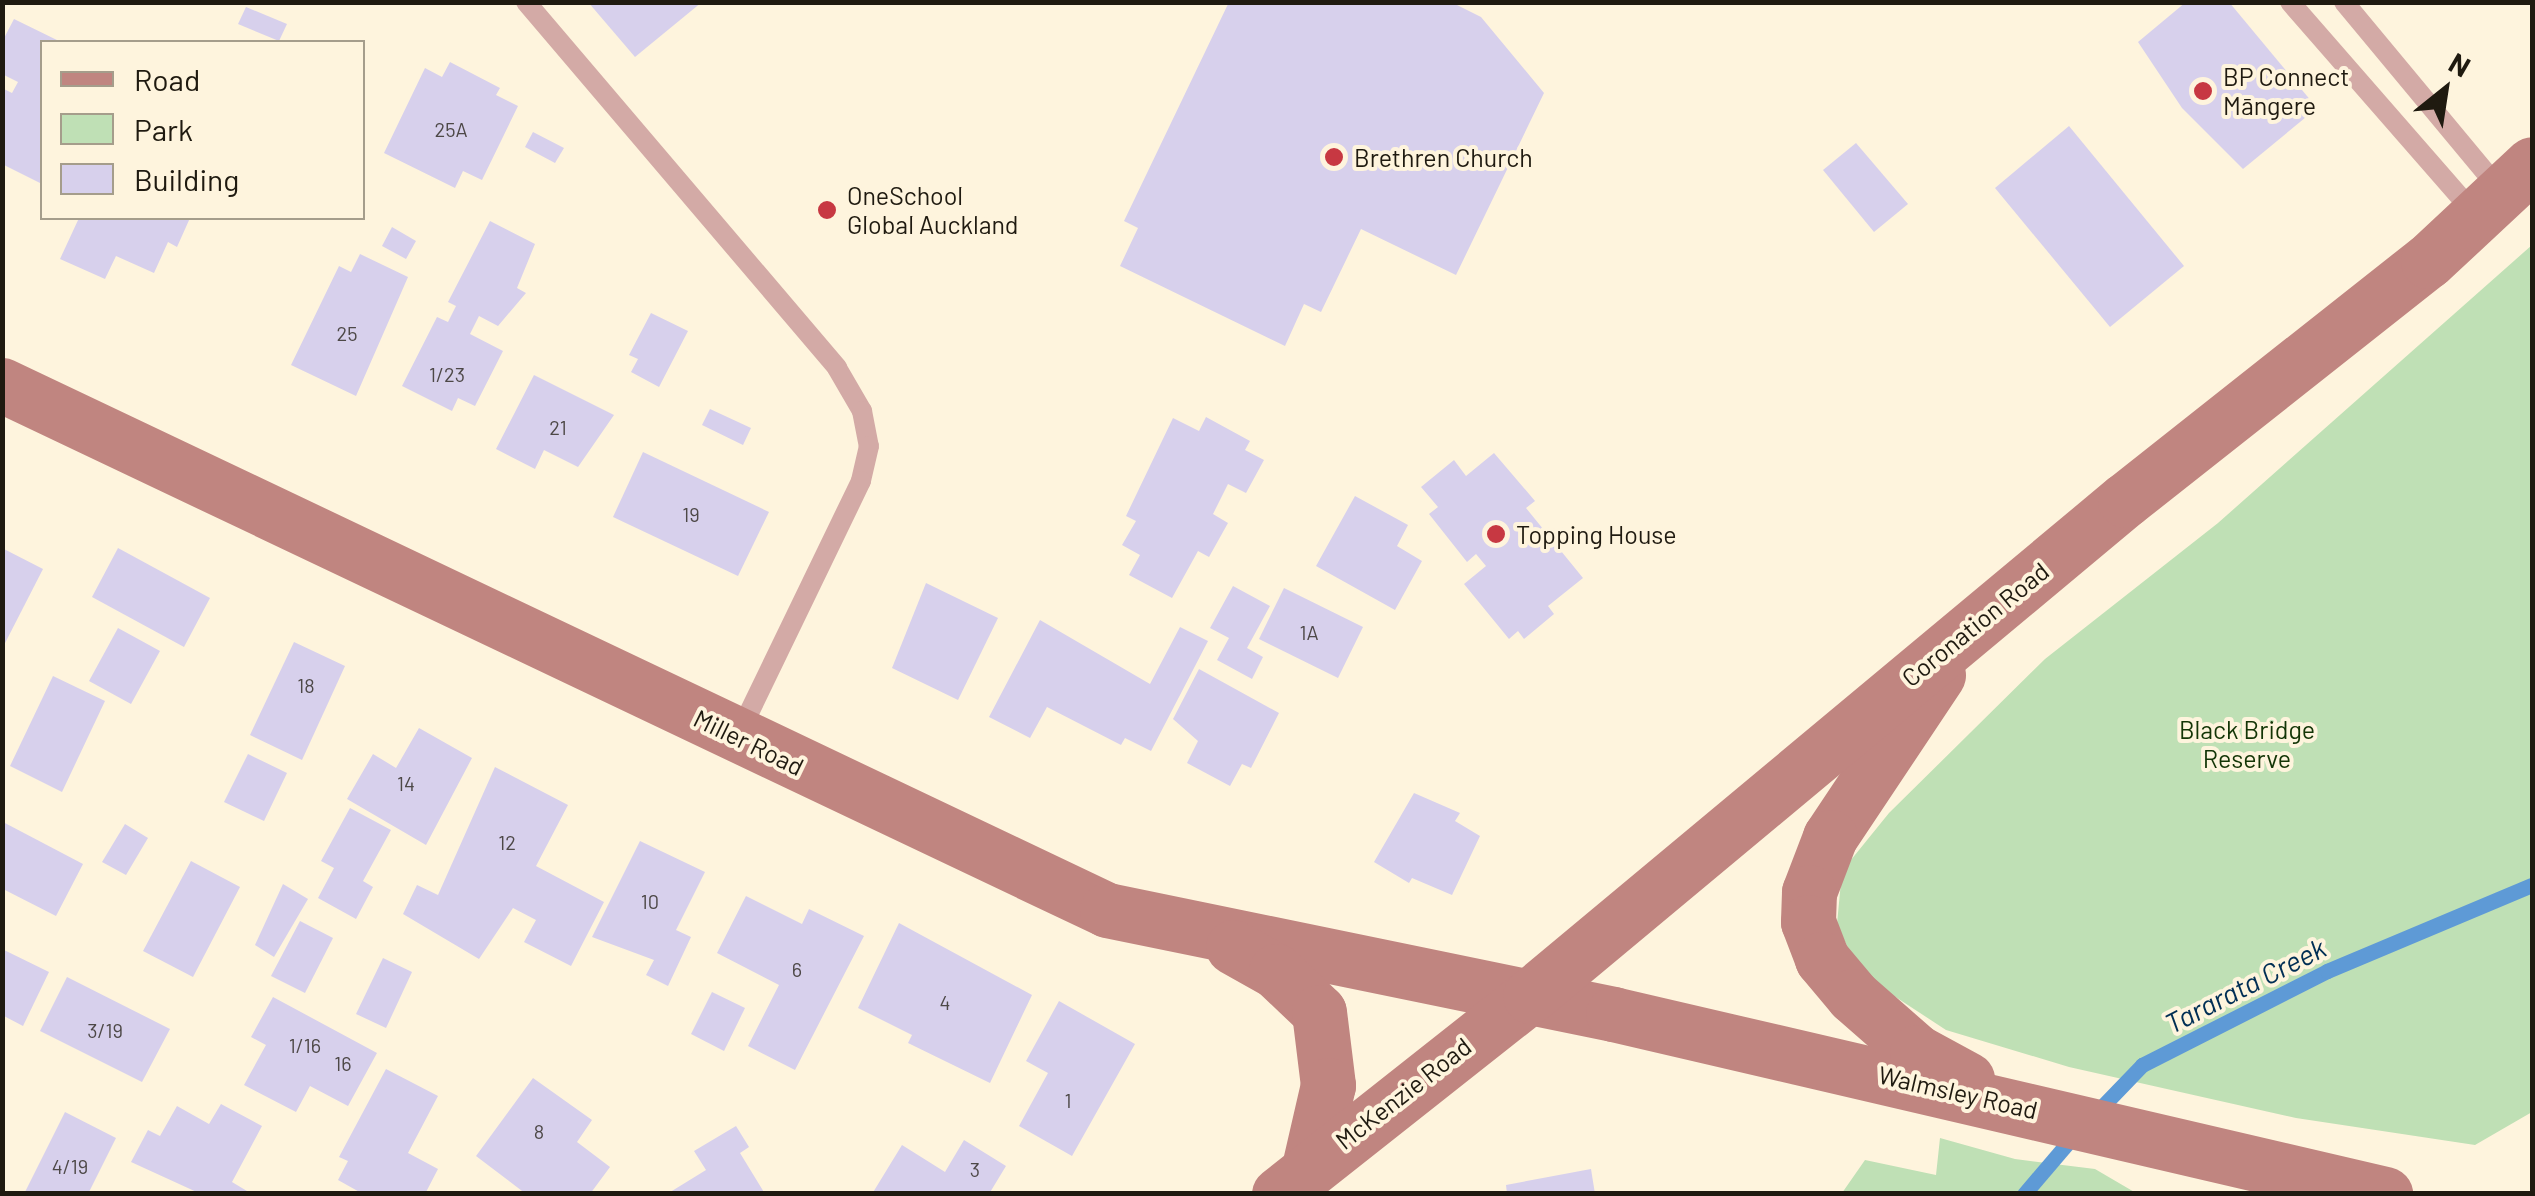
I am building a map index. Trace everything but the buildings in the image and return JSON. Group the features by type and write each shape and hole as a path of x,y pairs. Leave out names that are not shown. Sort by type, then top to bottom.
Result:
{"main road":[{"name":"Coronation Road","path":"1530,996 1969,628 2511,191"},
{"name":"Miller Road","path":"2,386 1062,893 1213,936 1530,996"},
{"path":"1969,628 1830,837 1809,892 1808,922 1822,960 1854,996 1918,1052 2009,1103"},
{"path":"1213,936 1276,971 1319,1012 1328,1085 1294,1180"},
{"name":"Walmsley Road","path":"1530,996 2009,1103 2385,1194"},
{"name":"McKenzie Road","path":"1294,1180 1530,996"}],"lane":[{"path":"526,2 837,368 862,411 869,446 861,481 738,736"},
{"path":"2290,2 2511,191"},
{"path":"2344,2 2511,191"}],"green space":[{"name":"Black Bridge Reserve","path":"2532,245 2532,1112 2475,1145 2296,1118 2069,1067 1946,1030 1859,973 1837,924 1842,871 1889,813 2045,659 2218,523"},
{"path":"1940,1138 2015,1159 2095,1169 2136,1193 1842,1193 1865,1160 1936,1175"}],"waterway":[{"name":"Tararata Creek","path":"2093,1116 2142,1065 2327,971 2532,885"},
{"name":"Tararata Creek","path":"2024,1194 2077,1132"}],"place":[{"name":"BP Connect Māngere","path":"2203,91"},
{"name":"Brethren Church","path":"1334,157"},
{"name":"OneSchool Global Auckland","path":"827,210"},
{"name":"Topping House","path":"1496,534"}]}
